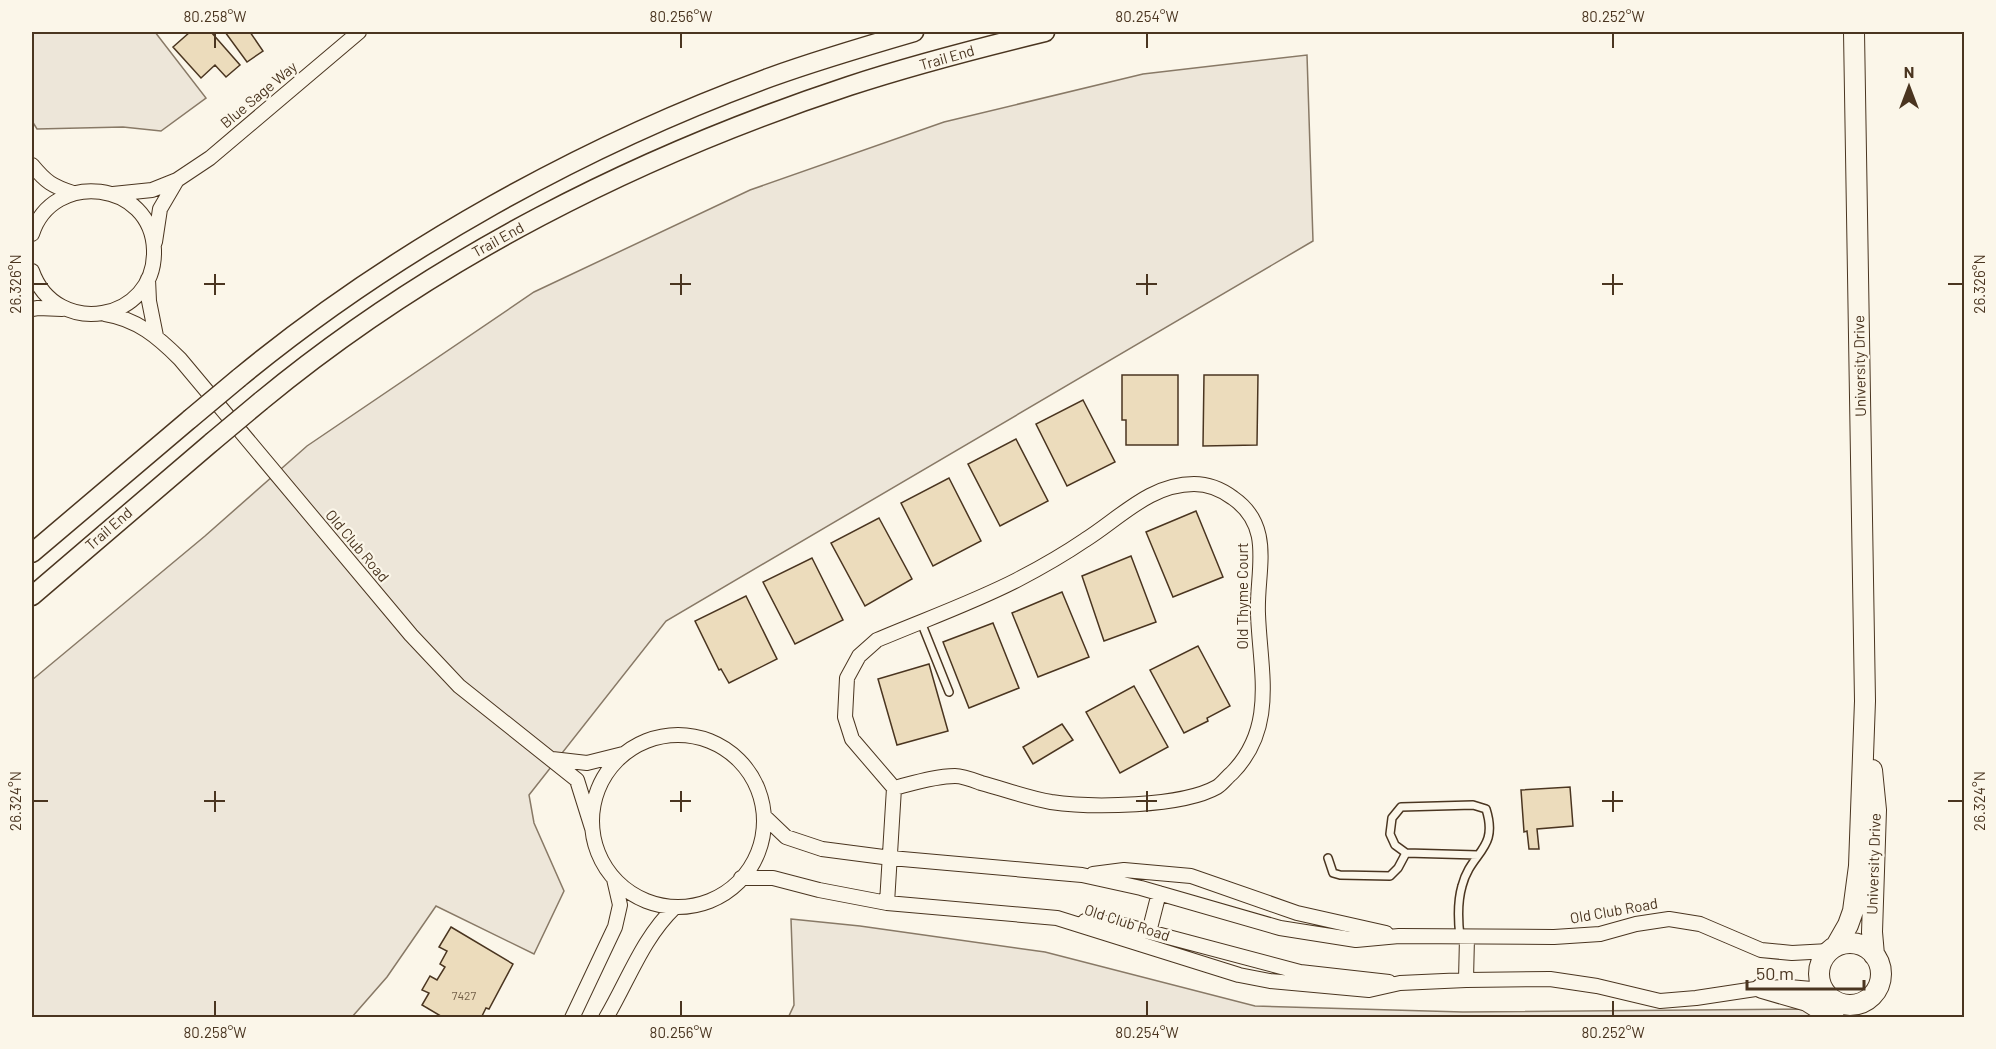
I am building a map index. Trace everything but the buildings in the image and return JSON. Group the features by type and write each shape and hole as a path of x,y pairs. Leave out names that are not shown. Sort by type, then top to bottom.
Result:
{"main road":[{"name":"University Drive","path":"1832,948 1848,925 1853,910 1859,866 1865,701 1854,32"},
{"name":"University Drive","path":"1865,701 1876,810 1872,932 1874,955"},
{"path":"1841,1017 1826,993 1818,972 1824,957 1832,948 1843,943 1859,944 1874,955 1879,963 1880,981 1871,997 1869,1017"},
{"path":"1762,988 1807,1001 1834,1017"},
{"path":"1826,993 1845,1005 1863,1002 1871,997"}],"street":[{"name":"Blue Sage Way","path":"73,193 94,191 113,194 152,190 177,180 210,158 359,32"},
{"path":"32,553 292,336 368,283 476,214 591,153 706,102 771,77 914,32"},
{"name":"Trail End","path":"32,596 293,375 393,303 495,240 602,184 716,135 848,86 957,54 1045,32"},
{"path":"32,165 45,181 73,193"},
{"name":"Blue Sage Way","path":"148,279 153,264 160,209 177,180"},
{"path":"32,226 50,206 73,193"},
{"path":"113,194 136,209 145,221 154,249"},
{"path":"32,271 42,292 64,309 77,314 105,314 130,302 148,279"},
{"path":"148,279 156,336"},
{"path":"32,309 64,309"},
{"name":"Old Club Road","path":"105,314 119,316 156,336 180,359 342,555 459,686 577,780 592,828"},
{"name":"Old Thyme Court","path":"1196,484 1217,487 1236,500 1251,516 1260,536 1261,563 1257,604 1262,716 1252,746 1239,766 1217,787 1189,797 1155,803 1105,806 1051,802 957,776 929,779 894,788 852,739 845,717 847,678 859,656 877,640 1015,581 1086,540 1151,494 1171,486 1196,484"},
{"path":"681,735 714,743 737,758 746,769 760,796 764,816 763,836 758,852 751,866 741,878 726,892 711,900 675,907 640,898 614,879 601,861 592,828 592,809 599,786 612,765 642,743 660,737 681,735"},
{"path":"552,759 587,763 624,754"},
{"path":"887,903 894,788"},
{"name":"Old Club Road","path":"764,816 786,837 822,849 891,858 1082,875 1159,893 1280,928 1356,939 1399,936 1554,938 1600,934 1636,924 1669,919 1700,924 1761,950 1792,953 1832,948"},
{"name":"Old Club Road","path":"1082,875 1124,870 1191,876 1297,913 1399,936"},
{"name":"Old Club Road","path":"741,878 772,878 887,903 1123,925 1300,972 1400,983 1550,979 1597,986 1660,1001 1762,988 1789,987 1826,993"},
{"path":"572,1017 615,927 620,905 614,879"},
{"path":"1149,932 1159,893"},
{"path":"606,1017 647,939 659,922 675,907"},
{"name":"Old Club Road","path":"1057,918 1239,975 1270,981 1369,990 1400,983"},
{"path":"1463,938 1466,980"}],"lane":[{"path":"921,621 949,692"},
{"path":"1463,938 1458,912 1462,885 1472,862 1486,846 1490,834 1486,809 1473,805 1401,807 1392,819 1390,834 1395,845 1406,853 1478,855"},
{"path":"1329,858 1333,873 1390,876 1398,868 1406,853"}],"shaded area":[{"path":"32,32 155,32 206,98 161,131 123,127 37,129 32,121"},
{"path":"1307,55 1313,241 666,621 529,795 534,823 564,891 534,954 436,906 387,977 352,1017 32,1018 32,680 205,536 307,446 534,292 750,190 944,122 1143,74"},
{"path":"791,919 860,926 1045,952 1255,1006 1463,1012 1817,1009 1818,1018 788,1018 794,1005"}]}
